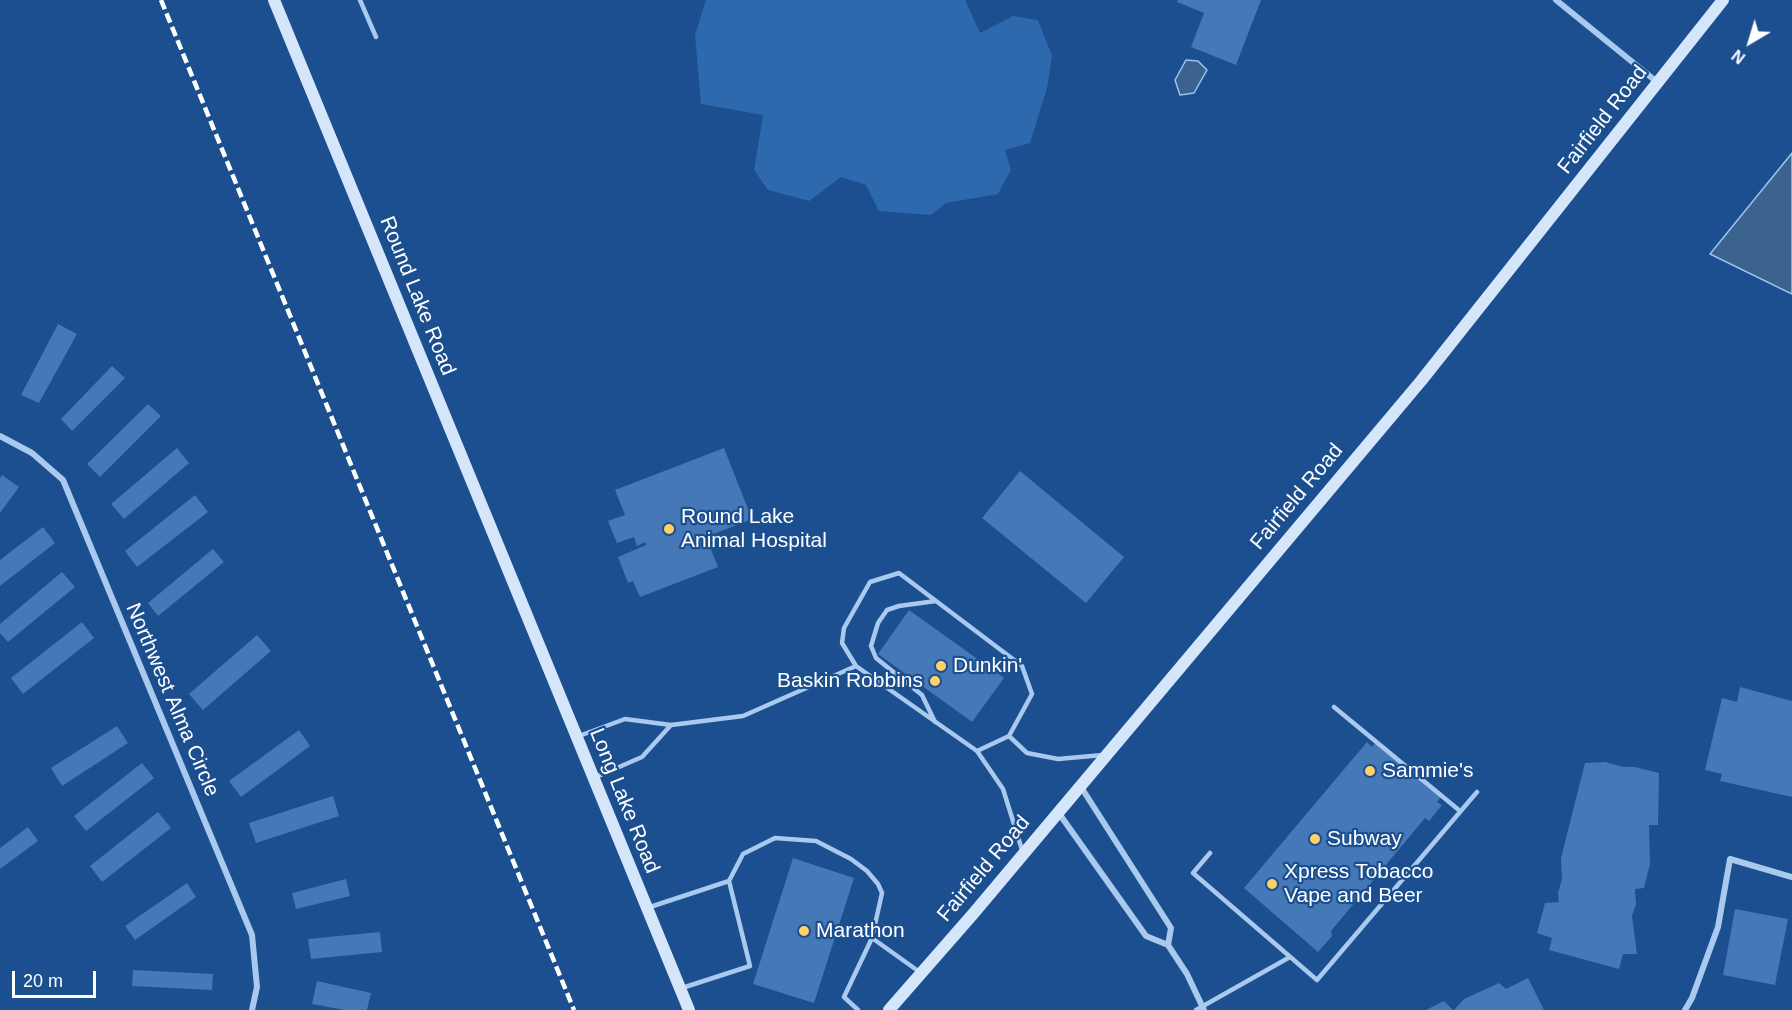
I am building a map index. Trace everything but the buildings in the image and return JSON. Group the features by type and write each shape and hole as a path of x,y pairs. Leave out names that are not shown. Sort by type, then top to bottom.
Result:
{"street":[{"name":"Round Lake Road","path":"274,0 524,607"},
{"path":"1556,0 1658,83"},
{"name":"Fairfield Road","path":"889,1010 1059,812 1420,381 1723,0"},
{"name":"Northwest Alma Circle","path":"0,436 32,453 63,480 252,935 257,987 252,1010"},
{"name":"Long Lake Road","path":"524,607 689,1010"},
{"path":"1080,786 1172,928 1168,945"},
{"path":"1059,812 1146,936 1168,945 1187,974 1201,1009"},
{"path":"1685,1010 1692,998 1718,927 1730,859 1792,877"}],"lane":[{"path":"360,0 376,37"},
{"path":"977,751 1009,736 1032,694 1022,666 899,573 870,582 844,628 842,643 856,666 977,751 1003,789 1023,854"},
{"path":"936,601 887,610 878,623 871,646 876,658 922,695 936,724"},
{"path":"577,737 625,719 670,725 743,716 856,666"},
{"path":"1334,707 1460,811"},
{"path":"594,778 642,757 670,725"},
{"path":"1009,736 1027,753 1058,759 1107,755"},
{"path":"1210,853 1193,873 1317,980 1477,792"},
{"path":"680,989 750,966 729,881 743,854 775,838 816,842 851,859 867,871 882,893 872,938 844,997 858,1010"},
{"path":"647,908 729,881"},
{"path":"872,938 921,973"},
{"path":"1201,1009 1290,957"}],"shaded area":[{"path":"706,0 965,0 980,33 1013,16 1038,20 1052,56 1047,88 1030,143 1005,150 1011,170 998,194 946,203 931,215 879,211 866,185 841,177 809,201 768,190 754,170 763,115 701,104 695,35"},
{"path":"1186,60 1198,61 1207,70 1194,93 1180,95 1175,80"},
{"path":"1792,153 1792,294 1710,254"}],"railway":[{"path":"161,0 574,1010"}],"place":[{"name":"Round Lake Animal Hospital","path":"669,529"},
{"name":"Dunkin'","path":"941,666"},
{"name":"Baskin Robbins","path":"935,681"},
{"name":"Sammie's","path":"1370,771"},
{"name":"Subway","path":"1315,839"},
{"name":"Xpress Tobacco Vape and Beer","path":"1272,884"},
{"name":"Marathon","path":"804,931"}]}
